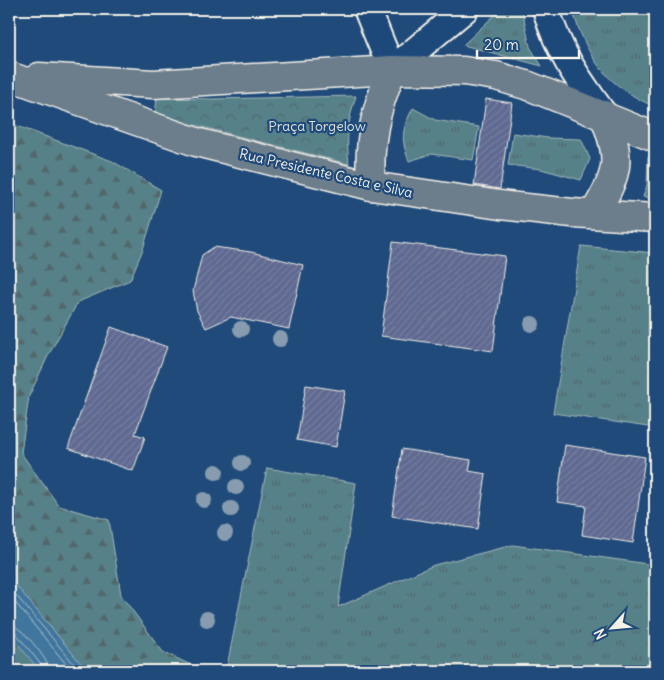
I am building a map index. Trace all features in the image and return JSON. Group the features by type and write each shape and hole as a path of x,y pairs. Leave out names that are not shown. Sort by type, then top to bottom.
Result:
{"main road":[{"name":"Rua Presidente Costa e Silva","path":"9,76 153,84 392,70 464,70 496,76 529,86 655,137"},
{"path":"371,186 369,165 372,134 378,105 392,70"},
{"name":"Rua Presidente Costa e Silva","path":"9,76 196,142 371,186 500,205 655,218"},
{"path":"594,214 607,191 616,168 615,143 604,115"}],"street":[{"path":"367,9 392,70 465,9"},
{"path":"546,9 553,34 568,65 604,115"}],"green space":[{"path":"501,9 522,9 530,47 542,66 463,45"},
{"path":"572,9 655,9 655,107 624,90 601,69 585,43"},
{"name":"Praça Torgelow","path":"356,96 348,129 349,164 155,115 157,98 211,99"},
{"path":"413,108 435,120 479,127 473,160 432,154 409,161 403,140 406,122"},
{"path":"9,123 112,161 161,190 143,249 130,280 78,302 49,354 29,396 21,453 59,506 109,520 121,595 163,652 204,671 87,671 14,583 9,581"},
{"path":"513,133 548,138 581,139 590,159 581,180 541,169 508,165"},
{"path":"648,157 655,160 655,198 643,197 647,185"},
{"path":"581,246 655,253 655,428 553,413"},
{"path":"267,468 356,483 338,607 434,565 513,545 655,565 655,671 226,671"},
{"path":"9,633 40,671 9,671"}],"water":[{"path":"9,581 14,583 87,671 40,671 9,633"}],"building":[{"path":"486,99 512,103 500,189 474,185"},
{"path":"393,242 505,256 493,351 381,336"},
{"path":"214,247 251,252 303,265 289,329 231,317 206,328 197,311 193,291 202,255"},
{"path":"111,327 167,347 135,434 145,437 133,471 68,448"},
{"path":"306,385 345,391 336,447 297,440"},
{"path":"565,445 645,457 633,543 582,535 586,506 557,502"},
{"path":"402,449 471,460 469,471 486,474 478,529 392,516"}]}
